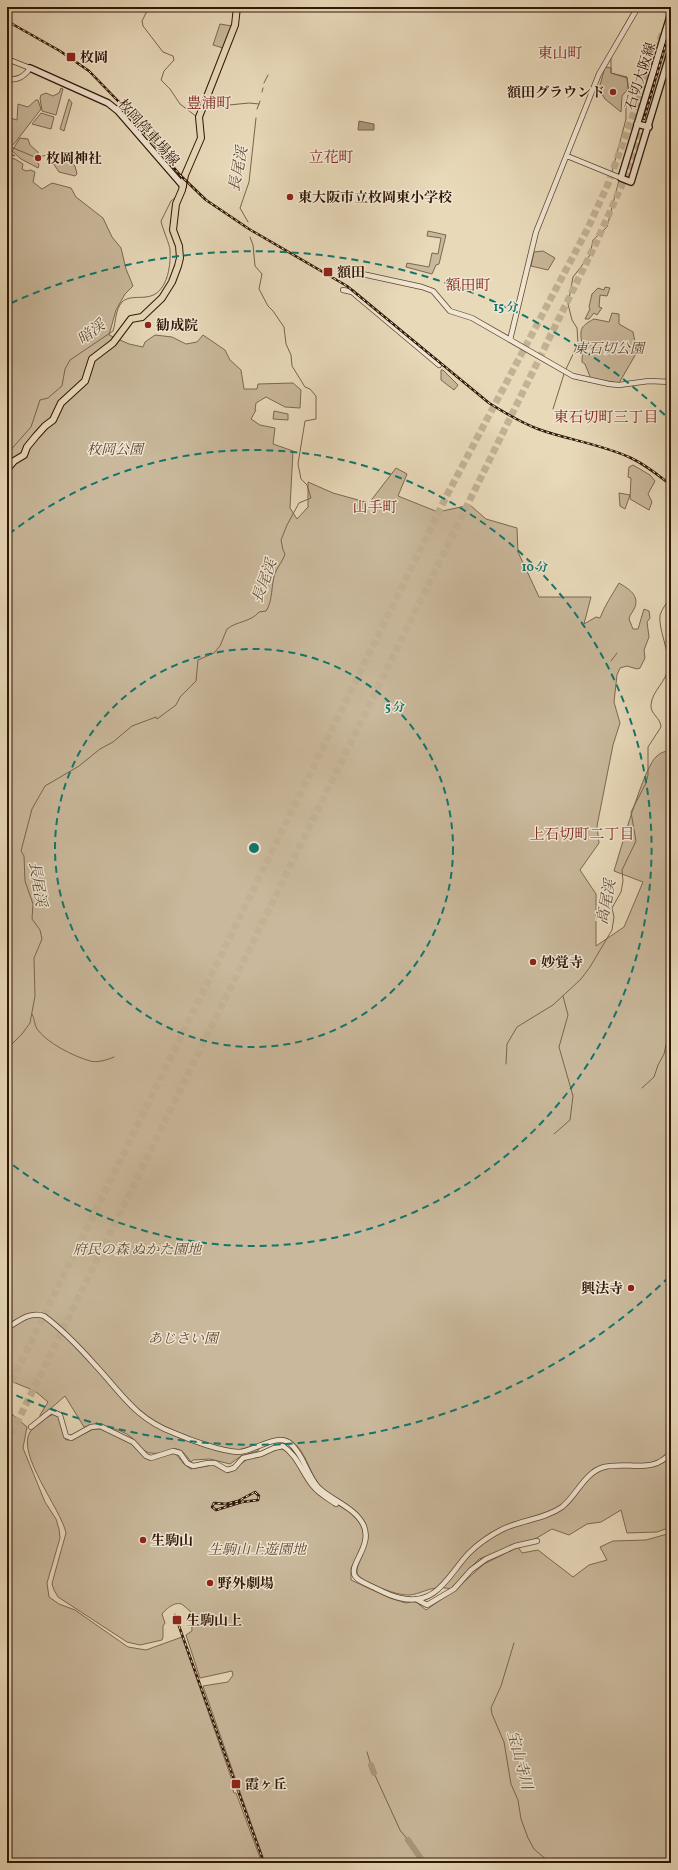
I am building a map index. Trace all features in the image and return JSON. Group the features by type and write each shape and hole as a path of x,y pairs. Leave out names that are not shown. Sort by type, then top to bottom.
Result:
{"highway":[{"path":"7,469 14,461 24,455 36,436 53,420 61,403 84,381 92,359 113,342 131,319 142,317 162,298 174,276 180,258 179,246 173,230 176,204 185,175 201,138 199,117 235,24 237,7"}],"main road":[{"name":"石切大阪線","path":"671,13 621,178 631,182 649,127 671,50"},
{"name":"枚岡停車場線","path":"30,68 108,103 118,111 182,186"},
{"name":"石切大阪線","path":"637,124 649,127"}],"street":[{"path":"510,340 536,232 599,74 638,7"},
{"path":"7,59 30,68 20,77 11,80 7,78"},
{"path":"567,156 621,178"},
{"path":"353,272 422,287 433,292 450,310 472,318 568,374 587,380 619,385 649,381 671,382"},
{"path":"343,290 352,292 439,365"},
{"path":"8,1327 32,1315 44,1316 96,1366 127,1403 138,1413 148,1421 173,1433 208,1445 240,1452 282,1440 289,1442 306,1464 316,1484 360,1518 365,1529 365,1544 353,1568 355,1576 394,1597 402,1599 416,1599 434,1593 443,1586 470,1552 500,1531 552,1513 562,1507 596,1470 611,1466 655,1465 665,1460 671,1452"},
{"path":"31,1427 51,1411 60,1415 66,1436 71,1438 91,1427 100,1426 133,1442 146,1456 152,1458 173,1451 180,1453 187,1463 194,1466 215,1463 227,1470 234,1468 243,1458 261,1454 283,1446 291,1451 298,1460 314,1487 332,1501 341,1504"},
{"path":"416,1599 427,1605 454,1589 471,1570 486,1559 520,1544 537,1541"}],"green space":[{"path":"220,24 232,26 223,48 213,45"},
{"name":"額田グラウンド","path":"605,67 611,68 611,73 627,78 628,89 622,96 621,112 605,99 599,89"},
{"path":"61,88 63,89 56,115 42,111 41,95 46,93 53,96 59,93"},
{"path":"69,99 72,103 64,131 60,129"},
{"path":"38,100 41,109 14,144 7,148 7,117 17,120 18,104 28,107"},
{"path":"41,113 54,117 51,129 32,124"},
{"path":"20,138 28,139 30,145 38,152 38,168 21,159 12,151"},
{"path":"10,153 15,156 11,155 10,158 23,164 22,169 35,172 33,182 42,189 52,183 71,188 76,197 103,218 112,237 121,248 126,269 133,286 125,294 116,310 109,335 129,344 143,347 145,342 155,335 172,337 186,344 197,342 203,335 225,350 230,360 241,370 244,389 257,389 258,384 293,383 301,390 300,408 285,407 266,397 256,403 256,410 251,419 260,425 275,428 273,444 293,451 290,508 297,519 308,507 308,482 333,493 369,503 396,468 407,474 398,496 438,512 470,505 486,519 517,528 518,552 539,597 591,597 584,624 596,617 600,618 606,604 619,583 630,590 636,599 635,607 629,619 633,629 638,629 644,609 649,611 650,618 647,622 649,637 644,650 645,658 640,668 637,669 627,666 620,668 617,675 614,702 620,723 613,745 597,826 599,843 580,870 596,894 596,946 624,927 643,882 614,871 639,791 646,775 657,756 664,752 671,751 671,1527 657,1532 627,1533 621,1510 601,1522 587,1524 569,1535 552,1529 535,1539 479,1559 451,1589 438,1588 429,1589 417,1594 398,1594 376,1586 359,1576 357,1573 357,1568 367,1537 364,1522 359,1515 346,1504 331,1495 318,1483 300,1449 290,1440 280,1438 261,1443 258,1451 241,1456 230,1464 210,1459 193,1460 191,1462 181,1450 172,1449 163,1452 150,1453 142,1449 131,1437 121,1431 102,1426 84,1427 65,1396 40,1418 40,1415 48,1402 35,1391 8,1380 7,1382 7,154"},
{"path":"55,155 64,155 75,166 77,174 75,176 59,172 53,163"},
{"path":"428,231 446,235 439,264 436,265 432,274 406,267 407,263 429,267 432,253 438,254 441,238 427,236"},
{"path":"543,251 555,258 548,270 531,266 534,252"},
{"path":"605,287 610,288 607,296 600,295 599,307 602,308 597,315 594,313 589,319 585,319 590,309 589,307 592,294 598,288 604,290"},
{"name":"東石切公園","path":"612,313 619,314 619,324 633,332 637,352 619,383 591,379 585,364 582,362 581,332 583,327 594,319 609,322"},
{"path":"441,370 443,370 458,385 454,390 441,380"},
{"path":"274,411 288,414 288,420 273,419"},
{"path":"633,465 650,475 655,481 648,494 652,502 649,510 630,499 631,478 628,477 629,467"},
{"path":"619,493 630,495 625,509 620,506"},
{"path":"7,1410 27,1427 23,1448 45,1502 56,1519 59,1529 60,1538 47,1583 49,1597 59,1604 75,1610 128,1647 146,1650 182,1637 232,1780 230,1781 234,1793 236,1793 262,1863 7,1863"},
{"name":"生駒山上遊園地","path":"54,1414 59,1417 66,1440 74,1439 93,1429 103,1429 128,1440 144,1457 150,1460 175,1453 184,1464 191,1469 213,1465 228,1473 249,1458 262,1456 277,1449 284,1449 291,1454 335,1503 353,1514 360,1522 364,1534 362,1548 351,1568 351,1580 390,1598 406,1603 415,1601 426,1610 455,1590 484,1564 518,1547 522,1553 538,1550 573,1577 589,1565 607,1560 600,1547 613,1541 646,1540 671,1533 671,1863 265,1863 203,1686 228,1682 233,1675 232,1671 200,1678 186,1635 192,1631 191,1612 180,1604 174,1604 162,1614 165,1623 163,1626 162,1640 140,1645 127,1642 58,1597 54,1590 52,1584 66,1533 34,1467 29,1454 27,1442 30,1432 46,1418"}],"shaded area":[{"path":"359,121 374,124 374,130 358,130"}],"waterway":[{"name":"暗渓","path":"149,7 142,21 143,26 163,52 173,56 174,60 164,71 161,80 170,89 180,104 197,117"},
{"path":"615,42 635,7"},
{"path":"611,58 611,73 627,77 629,92 626,107 626,119 612,172"},
{"name":"長尾渓","path":"264,83 268,75"},
{"name":"長尾渓","path":"262,92 263,88"},
{"name":"長尾渓","path":"257,109 260,101"},
{"path":"207,105 226,108 229,105 249,103 259,104"},
{"name":"長尾渓","path":"248,222 240,208 249,182 256,118"},
{"path":"7,148 11,147 37,158 49,154 64,154"},
{"path":"566,369 578,344 577,328 572,320 568,304 573,277 590,255 593,240 607,227 619,180"},
{"name":"暗渓","path":"7,454 31,427 40,400 48,398 62,386 65,369 70,360 113,331 117,312 122,302 130,298 153,295 163,286 170,264 170,250 161,221 171,201 176,197"},
{"name":"長尾渓","path":"7,1049 22,1034 30,1023 35,996 34,958 42,939 40,930 32,919 33,904 25,881 24,856 21,851 32,809 45,786 79,766 100,749 113,742 132,726 156,717 157,719 176,705 180,697 196,681 198,660 214,653 220,646 227,629 235,624 252,618 259,612 266,611 270,603 275,573 285,554 281,540 299,503 311,498 307,485 301,479 298,464 305,421 316,419 316,396 310,389 305,387 292,366 291,355 286,344 284,327 268,306 259,289 262,274 255,266 253,245 250,237"},
{"path":"553,409 564,374"},
{"name":"高尾渓","path":"506,1064 507,1044 517,1027 553,1005 581,979 612,930 614,917 612,908 621,892 623,881 622,870 636,841 631,812 646,783 648,775 648,747 661,727 661,724 652,711 651,705 654,695 665,677 668,667 660,615 671,597"},
{"path":"611,661 617,653"},
{"name":"高尾渓","path":"554,1134 570,1120 573,1096 559,1047 568,1015 563,996"},
{"path":"32,1014 36,1027 41,1034 68,1052 93,1062 114,1057"},
{"path":"671,1014 668,1020 671,1028"},
{"path":"642,1088 654,1077 664,1054 670,1027"},
{"name":"宝山寺川","path":"514,1643 501,1686 491,1708 492,1714 504,1742 511,1784 518,1800 521,1819 528,1838 534,1849 548,1861 566,1863"},
{"name":"宝山寺川","path":"367,1752 371,1765"},
{"name":"宝山寺川","path":"371,1765 374,1773"},
{"name":"宝山寺川","path":"374,1773 400,1830 408,1840"},
{"name":"宝山寺川","path":"408,1840 424,1863"}],"tunnel":[{"path":"7,1391 447,495 588,228 608,184 663,32"},
{"path":"7,1443 596,243 633,160 671,40"}],"railway":[{"path":"7,21 60,51 89,71 121,104 180,175 206,200 249,229 347,286 489,403 538,429 620,453 647,467 671,485"},
{"path":"644,119 671,26"},
{"path":"255,1492 259,1496 258,1500 242,1502 216,1510 212,1507 214,1503 226,1504 238,1501 255,1492"},
{"path":"175,1615 264,1863"}],"place":[{"name":"枚岡","path":"71,57"},
{"name":"額田グラウンド","path":"613,92"},
{"name":"枚岡神社","path":"38,158"},
{"name":"東大阪市立枚岡東小学校","path":"290,197"},
{"name":"額田","path":"328,272"},
{"name":"勧成院","path":"148,325"},
{"name":"妙覚寺","path":"533,962"},
{"name":"興法寺","path":"631,1288"},
{"name":"生駒山","path":"143,1540"},
{"name":"野外劇場","path":"210,1583"},
{"name":"生駒山上","path":"177,1620"},
{"name":"霞ヶ丘","path":"236,1784"}],"district":[{"name":"東山町","path":"560,53"},
{"name":"豊浦町","path":"209,103"},
{"name":"立花町","path":"331,157"},
{"name":"額田町","path":"468,285"},
{"name":"東石切町三丁目","path":"606,417"},
{"name":"山手町","path":"375,507"},
{"name":"上石切町二丁目","path":"582,834"}],"park label":[{"name":"枚岡公園","path":"115,449"},
{"name":"府民の森 ぬかた園地","path":"137,1249"},
{"name":"あじさい園","path":"183,1338"}]}
